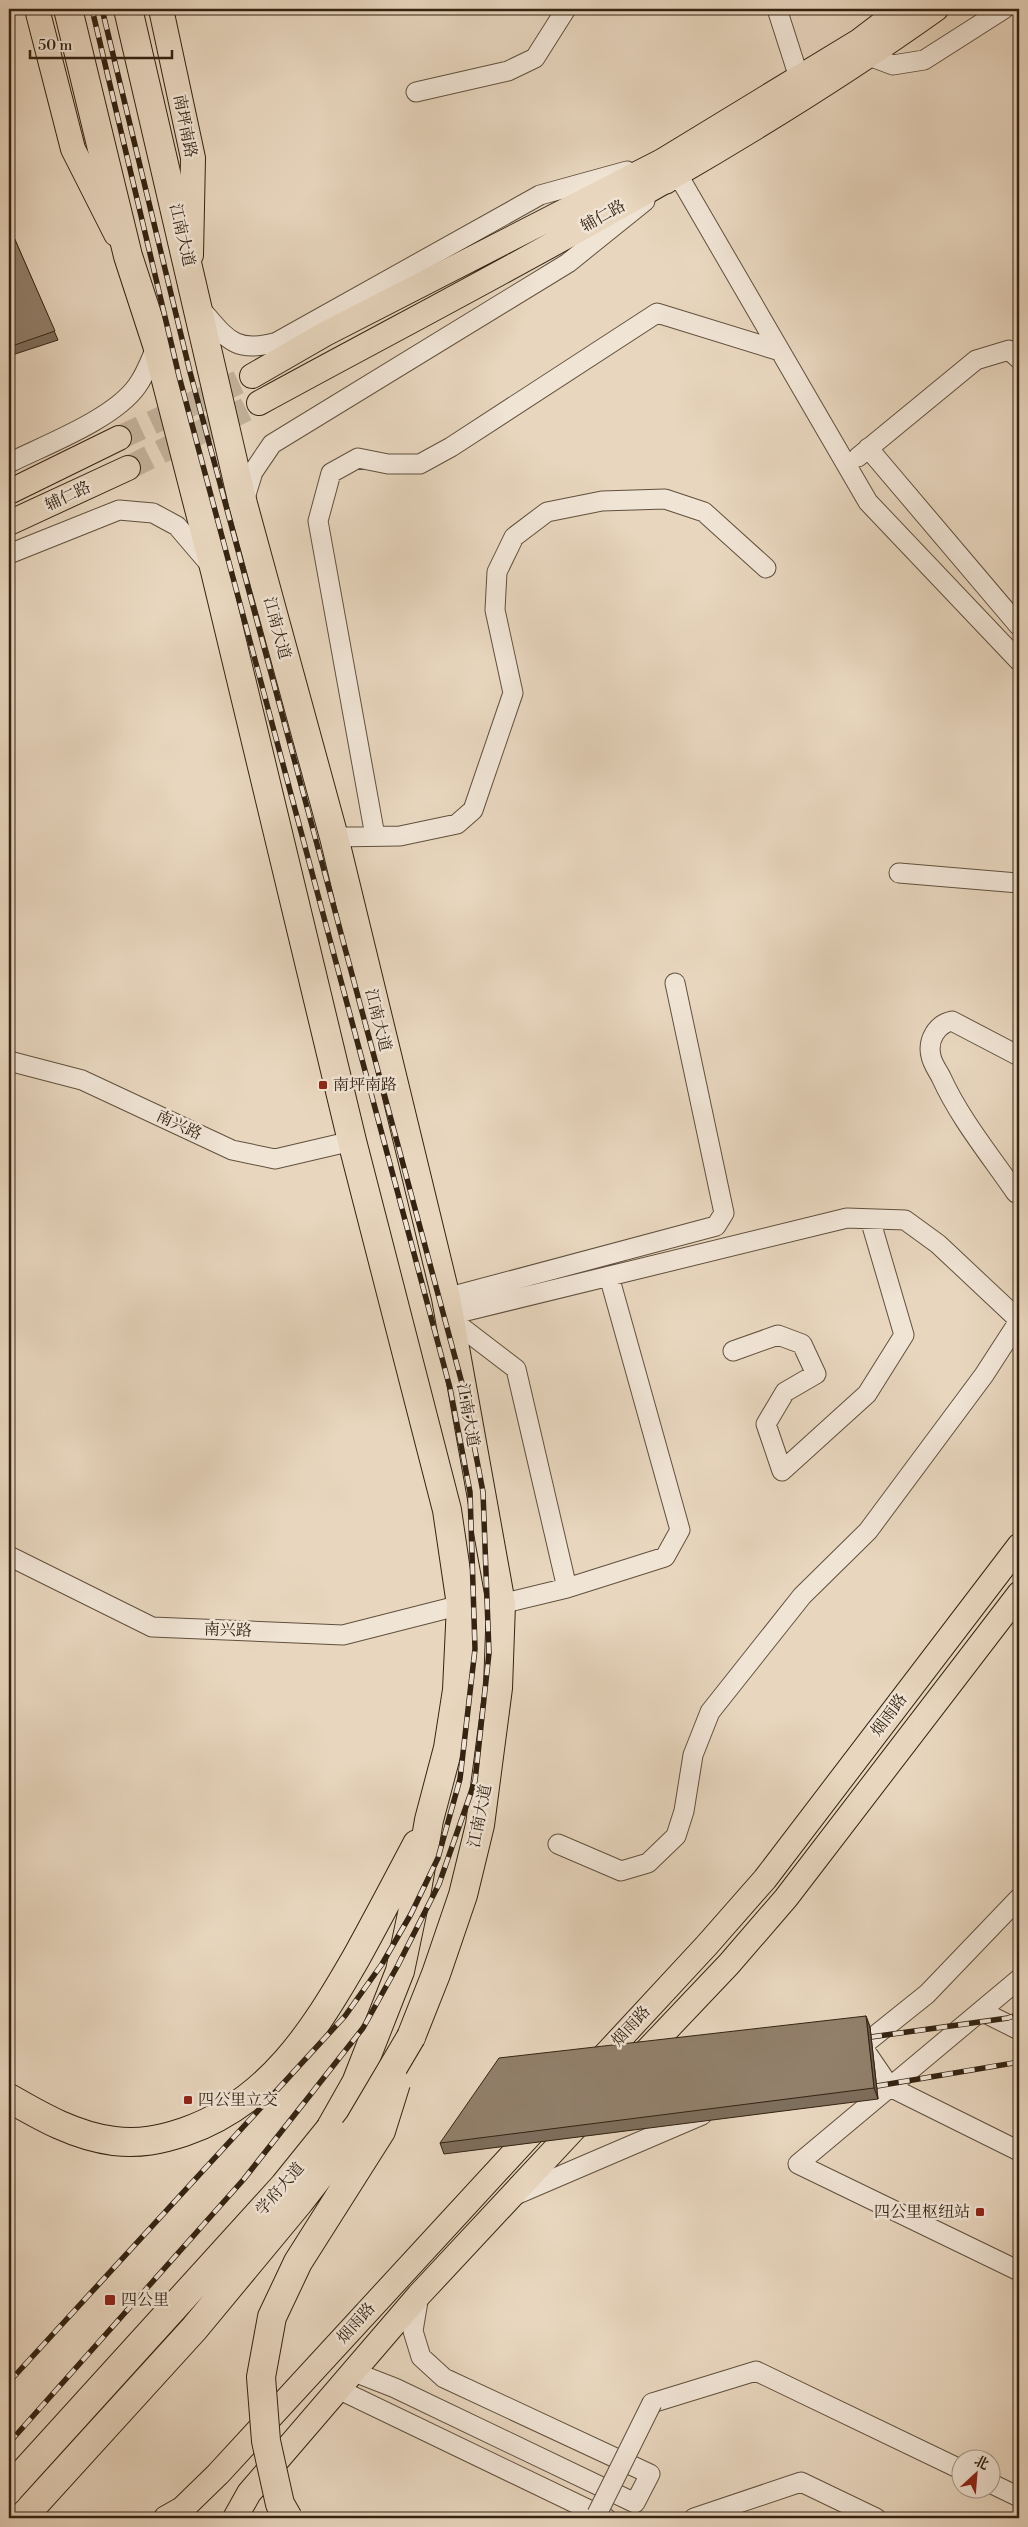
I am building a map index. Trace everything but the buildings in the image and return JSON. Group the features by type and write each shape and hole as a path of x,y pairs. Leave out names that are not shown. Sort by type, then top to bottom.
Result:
{"highway":[{"path":"9,2098 72,2131 114,2141 154,2142 197,2127 234,2108 270,2081 313,2030 386,1904 429,1820 448,1748 457,1690 461,1606 448,1510 352,1141 215,571 157,345 128,256 68,9"},
{"name":"江南大道","path":"128,9 199,306 243,504 334,837 449,1311 502,1604 498,1688 480,1826 463,1896 436,1974 411,2037"},
{"name":"学府大道","path":"9,2489 284,2186 330,2129 356,2084 400,1971 429,1820"},
{"path":"288,2518 280,2504 266,2441 261,2377 272,2317 298,2262 381,2131 411,2037"},
{"name":"学府大道","path":"22,2518 194,2329 300,2201 359,2125 411,2037"},
{"path":"9,2494 29,2510 35,2518"}],"main road":[{"path":"37,9 73,149 128,256"},
{"name":"南坪南路","path":"160,9 193,158 191,274"},
{"name":"辅仁路","path":"864,48 901,9"},
{"name":"辅仁路","path":"259,403 670,168 864,48 936,9"},
{"name":"辅仁路","path":"252,376 325,334 670,168"},
{"name":"辅仁路","path":"9,492 119,438"},
{"name":"辅仁路","path":"9,523 128,468"},
{"name":"烟雨路","path":"580,2082 707,1945 765,1879 1019,1546"},
{"name":"烟雨路","path":"622,2078 729,1964 786,1898 1019,1594"},
{"name":"烟雨路","path":"236,2518 249,2493 419,2295 602,2099"},
{"name":"烟雨路","path":"166,2518 182,2509 218,2474 559,2104"}],"street":[{"path":"416,92 508,71 535,58 566,9"},
{"path":"776,9 801,88"},
{"path":"864,48 893,65 924,60 1004,9"},
{"path":"199,306 227,338 242,346 257,348 270,344 540,195 670,168"},
{"path":"670,168 868,502 1019,661"},
{"path":"243,504 253,472 272,444 568,263 670,168"},
{"path":"374,836 318,520 331,473 358,458 388,464 420,464 451,447 657,313 780,351"},
{"path":"9,464 121,404 136,387 148,368 157,345"},
{"path":"847,466 976,360 1009,350 1019,359"},
{"path":"868,448 1019,626"},
{"path":"334,837 400,836 457,824 473,810 513,693 495,610 498,572 514,538 547,512 602,501 665,500 704,512 766,568"},
{"path":"9,554 119,510 153,513 177,526 215,571"},
{"path":"899,873 1019,883"},
{"path":"449,1311 716,1226 724,1213 675,983"},
{"path":"1016,1193 951,1099 931,1056 931,1043 936,1030 942,1023 952,1021 1019,1056"},
{"name":"南兴路","path":"9,1061 82,1080 232,1150 275,1159 352,1141"},
{"path":"449,1311 609,1276 847,1218 906,1220 938,1244 1019,1321 984,1375 868,1531 802,1596 710,1712 693,1755 684,1811 676,1836 648,1863 621,1871 558,1844"},
{"path":"732,1351 778,1336 802,1344 816,1374 786,1392 766,1424 782,1470 867,1394 904,1335 870,1219"},
{"path":"502,1604 567,1588 665,1557 680,1530 609,1276"},
{"path":"449,1311 516,1368 567,1588"},
{"name":"南兴路","path":"9,1556 152,1627 343,1635 461,1606"},
{"path":"996,1574 1019,1594"},
{"path":"834,2057 862,2046 927,1994 1019,1898"},
{"path":"1019,1979 798,2164 1019,2271"},
{"path":"981,2012 1019,2030"},
{"path":"862,2046 890,2087 1019,2151"},
{"path":"508,2199 716,2108"},
{"path":"354,2372 396,2388 635,2503 650,2474 444,2378 421,2357 414,2330 419,2295"},
{"path":"338,2390 394,2415 602,2516 652,2403 756,2371 950,2464"},
{"path":"694,2518 801,2482 876,2518"},
{"path":"1000,2488 1019,2497"}],"tunnel":[{"path":"119,438 252,376"},
{"path":"128,468 259,403"}],"railway":[{"path":"9,2382 345,2016 382,1964 411,1914 438,1858 460,1779 475,1649 470,1492 450,1388 179,376 92,9"},
{"path":"9,2443 244,2179 363,2028 398,1965 439,1884 475,1781 489,1653 483,1492 463,1387 190,372 102,9"},
{"path":"871,2037 1008,2018 1019,2014"},
{"path":"877,2086 1019,2062"}],"place":[{"name":"南坪南路","path":"323,1085"},
{"name":"四公里立交","path":"188,2100"},
{"name":"四公里枢纽站","path":"980,2212"},
{"name":"四公里","path":"110,2300"}]}
